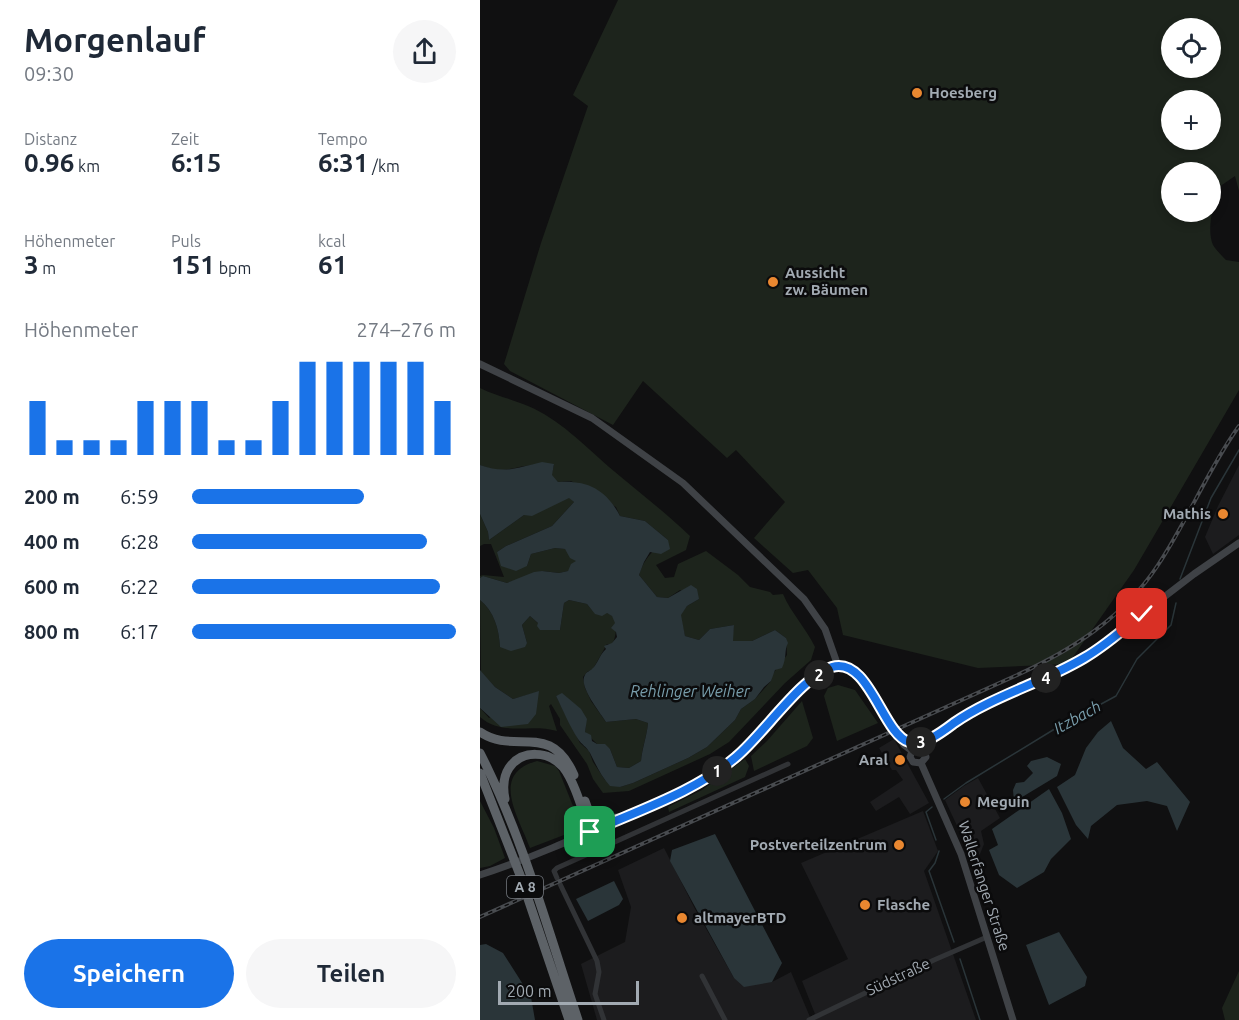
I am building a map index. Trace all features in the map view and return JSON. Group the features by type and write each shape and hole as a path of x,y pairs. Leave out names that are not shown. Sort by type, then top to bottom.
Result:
{"highway":[{"path":"480,732 499,740 534,741 556,749 568,763 589,810 594,826 590,832"},
{"name":"A 8","path":"480,753 501,810 568,1020"},
{"path":"501,810 503,784 509,767 523,757 532,754 548,756 566,772 590,832"},
{"name":"A 8","path":"480,773 501,810 529,872 578,1020"},
{"path":"480,786 501,810"},
{"path":"589,810 601,819 620,818"}],"main road":[{"path":"480,364 592,418 683,483 804,599 825,629 838,666"},
{"path":"898,734 903,740 913,743 927,740 981,707 1086,657 1179,585 1239,543"},
{"path":"480,875 540,854 686,789 717,771 748,746 790,699 830,668 838,666 859,676 904,745 912,751"},
{"path":"924,750 944,730"},
{"path":"916,748 924,750 926,758 921,763 913,762 910,757 912,751 916,748"},
{"name":"Wallerfanger Straße","path":"921,763 958,846 1013,1020"}],"street":[{"path":"604,1020 595,994 599,972 597,962 554,871 788,764"},
{"name":"Südstraße","path":"809,1020 934,960 987,938"},
{"path":"702,976 725,1020"}],"shaded area":[{"path":"618,0 1239,0 1239,191 1235,176 1221,186 1221,162 1161,162 1161,222 1211,222 1210,231 1213,245 1226,260 1239,262 1239,390 1134,570 1068,664 978,668 843,635 837,608 808,570 793,573 754,538 785,502 736,450 727,458 643,381 613,425 510,371 504,364 541,243 588,106 573,95"},
{"path":"480,388 539,411 561,425 690,536 686,550 656,565 665,578 674,577 678,564 706,551 750,587 770,592 773,595 783,594 815,647 811,660 785,683 729,742 710,754 629,791 603,793 593,779 587,764 560,725 560,719 551,704 549,706 557,731 507,728 489,723 480,717 480,708 489,718 538,692 513,699 495,687 481,672 480,600 489,609 495,621 500,647 527,643 522,625 530,616 538,623 560,630 564,603 569,600 587,604 592,610 605,612 614,618 616,631 614,640 612,644 607,644 593,669 583,677 585,688 606,722 636,719 648,723 641,761 629,768 617,767 610,749 597,744 585,732 586,723 562,694 556,696 580,743 589,751 593,762 605,780 620,787 688,758 707,747 735,720 741,709 755,699 771,681 772,675 787,655 786,638 775,630 752,641 732,641 734,625 710,629 699,640 685,636 680,615 687,606 699,599 680,590 668,598 657,597 639,575 650,554 668,540 645,521 620,516 616,507 571,481 558,482 551,476 554,465 524,466 502,470 480,465"},
{"path":"1239,465 1239,535 1213,554 1205,537"},
{"path":"569,497 574,502 552,526 497,552 527,566 531,554 555,548 565,549 577,561 568,571 559,573 542,571 507,583 483,576 480,578 483,575 504,577 491,544 480,546 480,514 489,540 524,515 549,507"},
{"path":"838,685 855,690 878,723 837,741 824,696 828,688"},
{"path":"802,701 813,738 807,746 754,771 751,756"},
{"path":"894,739 929,803 910,814 899,797 876,811 870,802 903,780 896,770 892,770 879,748"},
{"path":"745,759 749,766 745,777 669,812 668,807 702,790"},
{"path":"537,761 555,766 559,771 581,826 530,848 511,798 511,786 514,776 522,767"},
{"path":"978,778 1000,818 981,831 984,844 980,854 972,858 945,800"},
{"path":"480,801 494,828 505,858 490,866 480,868"},
{"path":"923,811 938,851 924,871 976,1020 597,1020 581,964 625,942 631,907 618,870 664,848 734,978 772,982 791,972 810,1017 815,1014 802,981 848,959 801,863"},
{"path":"1239,971 1239,1020 1225,1020 1222,1008"}],"water":[{"name":"Rehlinger Weiher","path":"542,462 554,464 552,475 558,482 578,483 595,488 608,499 620,516 645,521 668,540 670,549 661,554 650,552 639,575 657,597 668,598 691,585 697,589 699,599 687,606 681,615 685,636 699,640 710,629 734,625 733,641 752,641 775,630 786,638 788,643 782,668 775,670 771,681 755,699 741,709 735,720 707,747 688,758 620,787 610,786 604,778 589,751 579,741 556,696 562,693 581,709 587,719 585,732 591,735 592,741 605,744 610,749 617,767 629,768 641,761 648,723 636,719 606,722 584,686 586,674 596,665 606,649 604,646 612,643 617,637 616,632 611,628 615,623 612,616 607,613 602,616 595,614 587,604 569,600 564,603 560,630 540,630 538,623 530,616 522,625 527,643 525,647 511,651 500,647 495,621 489,609 480,600 480,578 483,576 507,583 534,572 568,571 571,564 576,561 570,558 565,549 555,548 531,554 527,566 516,571 501,566 497,552 552,526 574,502 569,498 532,516 524,515 489,540 480,514 480,465 504,470"},
{"path":"480,670 495,687 513,699 539,691 536,714 528,724 501,727 480,708"},
{"path":"1111,721 1123,748 1146,769 1157,762 1190,802 1177,831 1167,806 1147,801 1117,805 1091,826 1088,839 1076,825 1057,787 1075,775 1086,748 1098,732"},
{"path":"1047,757 1061,764 1057,776 1014,802 1013,790 1016,783 1024,782 1033,773 1027,766 1031,761"},
{"path":"1049,789 1062,813 1071,839 1051,859 1044,872 1017,888 999,875 989,850 998,845 992,829"},
{"path":"715,834 782,963 772,982 744,987 734,978 670,861 672,850"},
{"path":"614,881 623,899 619,905 588,921 576,899"},
{"path":"1059,932 1087,977 1085,986 1049,1005 1026,945"},
{"path":"486,944 503,953 531,997 535,1020 480,1020 480,945"}],"waterway":[{"name":"Itzbach","path":"1180,579 1211,498 1239,450"},
{"name":"Itzbach","path":"944,799 1053,730 1116,696 1137,659 1171,625 1176,603"},
{"name":"Itzbach","path":"932,807 926,812 936,840"},
{"name":"Itzbach","path":"939,851 929,871 954,942"},
{"name":"Itzbach","path":"960,959 980,1020"}],"railway":[{"path":"480,917 1015,676 1095,631 1129,601 1158,565 1217,460 1239,426"}],"place":[{"name":"Hoesberg","path":"917,93"},
{"name":"Aussicht zw. Bäumen","path":"773,282"},
{"name":"Mathis","path":"1223,514"},
{"name":"Aral","path":"900,760"},
{"name":"Meguin","path":"965,802"},
{"name":"Postverteilzentrum","path":"899,845"},
{"name":"Flasche","path":"865,905"},
{"name":"altmayerBTD","path":"682,918"}],"route":[{"path":"590,832 667,798 717,771 754,740 790,699 830,668 838,666 854,672 863,680 903,740 913,743 920,742 981,707 1069,667 1102,646 1142,614"}]}
